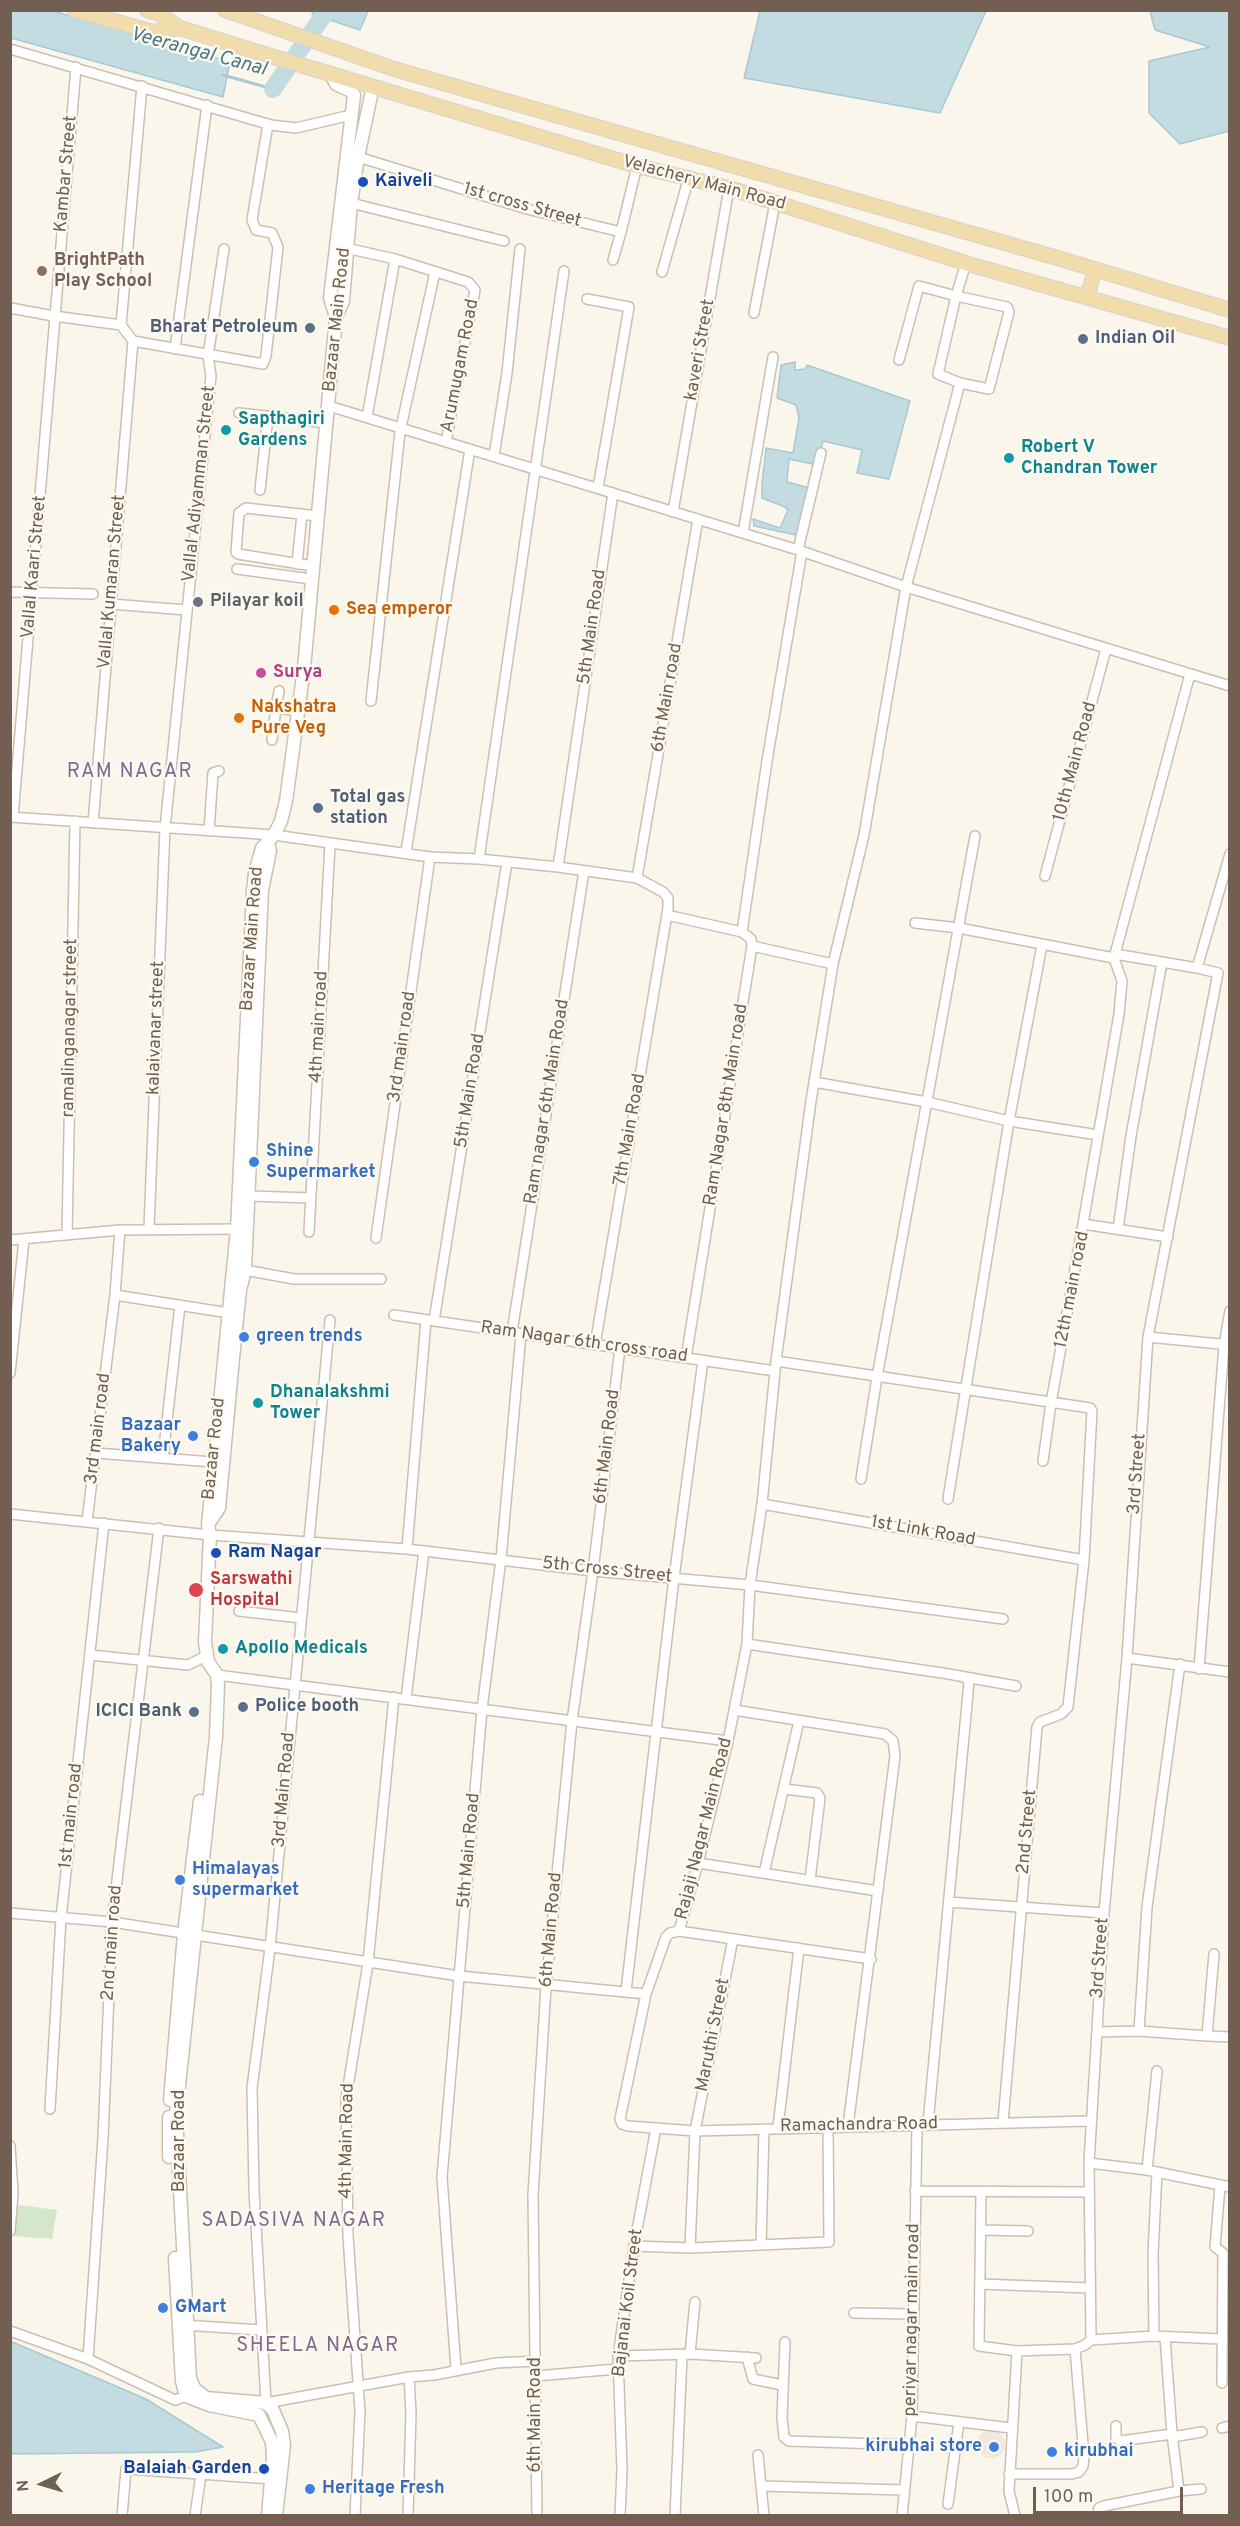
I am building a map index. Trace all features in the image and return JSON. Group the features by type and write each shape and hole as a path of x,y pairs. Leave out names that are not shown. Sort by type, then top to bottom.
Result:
{"main road":[{"path":"75,10 153,32 180,28"},
{"name":"Velachery Main Road","path":"225,10 294,36 356,54 394,69 1230,310"},
{"path":"153,12 180,28"},
{"name":"Velachery Main Road","path":"180,28 637,166 729,188 969,264 1230,338"},
{"path":"330,73 336,84 354,95 330,298 336,317"},
{"name":"Bazaar Main Road","path":"242,1229 253,891 262,848 271,839 281,821 286,804 298,711 336,317 343,301 351,203 358,157 374,86"},
{"path":"1087,297 1095,270"},
{"path":"209,1530 219,1508 237,1324 245,1270 242,1229 249,1196 262,890 271,839"},
{"name":"Bazaar Road","path":"186,2396 182,2381 183,2325 176,2114 189,1934 214,1672 206,1656 205,1623 213,1462 229,1313 242,1229"},
{"name":"Bazaar Road","path":"183,2325 190,2378 194,2388 206,2398 266,2403"},
{"path":"186,2396 209,2405 259,2415 272,2442 272,2479 268,2516"},
{"path":"266,2403 279,2419 284,2445 276,2516"}],"street":[{"path":"11,49 268,124 297,128 351,115"},
{"name":"Kambar Street","path":"54,316 76,67"},
{"path":"142,86 121,325 133,340 208,356 263,364 266,356 278,247 272,233 256,230 252,220 268,124"},
{"path":"175,349 207,105"},
{"name":"1st cross Street","path":"358,157 528,210 621,232"},
{"path":"613,260 637,166"},
{"path":"662,272 689,177"},
{"name":"kaveri Street","path":"674,512 729,188"},
{"path":"351,203 504,242"},
{"path":"754,313 775,203"},
{"path":"346,248 395,259 435,272 401,428 371,701"},
{"name":"Vallal Adiyamman Street","path":"165,828 211,376 208,356 224,249"},
{"path":"494,456 507,374 520,249"},
{"path":"367,417 395,259"},
{"path":"899,360 919,286 959,297 1007,307 1009,312 989,390 960,383 938,374 959,297 969,264"},
{"path":"479,859 564,271"},
{"name":"Arumugam Road","path":"435,272 468,282 475,290 446,442"},
{"path":"587,299 629,307 598,488"},
{"path":"10,308 121,325"},
{"name":"Vallal Kaari Street","path":"12,817 33,592 54,316"},
{"name":"Vallal Kumaran Street","path":"93,823 133,340"},
{"path":"743,533 773,357"},
{"name":"Rajaji Nagar Main Road","path":"628,2126 622,2124 620,2119 646,1994 666,1937 670,1933 679,1931 728,1741 747,1644 750,1585 762,1504 775,1366 814,1082 833,964 864,836 906,587 960,383"},
{"path":"329,406 1230,686"},
{"path":"239,413 327,423"},
{"path":"260,490 268,416"},
{"path":"406,852 470,449"},
{"path":"742,932 800,551 821,453"},
{"name":"5th Main Road","path":"558,867 613,493"},
{"path":"312,572 297,564 238,555 236,552 239,513 246,508 318,516"},
{"path":"297,564 302,514"},
{"name":"6th Main road","path":"637,878 698,519"},
{"path":"238,566 312,572"},
{"path":"10,592 93,594"},
{"path":"111,604 186,610"},
{"name":"10th Main Road","path":"1046,876 1106,649"},
{"path":"1083,1224 1120,1003 1122,981 1115,956 1190,674"},
{"path":"272,740 279,691"},
{"path":"276,708 298,711"},
{"path":"208,831 213,773 219,771"},
{"path":"12,817 208,831 406,852 430,857 479,859 558,867 637,878 666,895 669,902 667,915 742,932 750,937 752,945 833,964"},
{"name":"ramalinganagar street","path":"67,1235 75,821"},
{"name":"kalaivanar street","path":"149,1228 165,828"},
{"path":"861,1479 877,1377 975,836"},
{"name":"4th main road","path":"309,1232 330,844"},
{"path":"915,923 959,928 1042,945 1197,968 1230,854"},
{"name":"3rd main road","path":"376,1238 430,857"},
{"name":"5th Main Road","path":"407,1549 430,1320 507,862"},
{"name":"Ram nagar 6th Main Road","path":"517,1333 584,871"},
{"name":"7th Main Road","path":"595,1345 667,915"},
{"name":"Ram Nagar 8th Main road","path":"686,1358 752,945"},
{"path":"948,1499 1009,1121 1042,945"},
{"path":"1118,1229 1131,1136 1162,962"},
{"name":"3rd Street","path":"1091,2340 1090,2121 1104,1913 1127,1658 1149,1337 1218,973 1197,968"},
{"path":"814,1082 927,1102 1009,1121 1098,1134"},
{"path":"249,1196 311,1198"},
{"name":"12th main road","path":"1043,1461 1083,1224 1168,1237"},
{"path":"10,1240 149,1228 242,1229"},
{"name":"3rd main road","path":"87,1521 115,1296 120,1230"},
{"path":"10,1373 24,1240"},
{"path":"245,1270 294,1279 381,1279"},
{"path":"115,1296 229,1313"},
{"path":"163,1457 180,1305"},
{"path":"1199,1670 1230,1311"},
{"name":"Ram Nagar 6th cross road","path":"394,1315 686,1358 877,1377 1090,1408 1094,1416 1084,1560"},
{"name":"3rd Main Road","path":"266,2403 252,2088 270,1948 330,1320"},
{"name":"5th Main Road","path":"456,2369 442,2177 482,1709 501,1559 517,1333"},
{"path":"1149,1337 1227,1345"},
{"name":"6th Main Road","path":"537,2516 533,2195 546,1987 572,1720 620,1348"},
{"path":"626,1991 674,1578 703,1360"},
{"path":"96,1453 213,1462"},
{"name":"1st Link Road","path":"762,1504 1084,1560"},
{"name":"5th Cross Street","path":"10,1514 159,1528 209,1530 309,1543 407,1549 593,1571 750,1585 1003,1619"},
{"name":"1st main road","path":"50,2109 61,1918 104,1523"},
{"name":"2nd main road","path":"88,2359 103,2138 112,1922 159,1528"},
{"path":"406,1699 424,1551"},
{"name":"2nd Street","path":"1003,2122 1037,1727 1040,1722 1062,1714 1068,1707 1084,1560"},
{"path":"239,1611 301,1618"},
{"path":"747,1644 1016,1686"},
{"path":"90,1655 188,1665 206,1656"},
{"path":"1127,1658 1180,1664 1199,1670 1230,1672"},
{"path":"1139,2031 1147,1907 1180,1664"},
{"path":"214,1672 728,1741"},
{"path":"928,2124 969,1682 965,1677"},
{"name":"4th Main Road","path":"356,2516 360,2411 347,2225 346,2099 368,1963 394,1697"},
{"path":"734,1710 885,1734 894,1741 895,1756 871,1959 848,2126"},
{"path":"764,1873 800,1721"},
{"path":"784,1789 817,1793 820,1798 810,1880"},
{"path":"698,1863 878,1891"},
{"path":"949,1902 1104,1913"},
{"path":"10,1913 112,1922 459,1977 546,1987 646,1994"},
{"path":"679,1931 871,1959"},
{"name":"Maruthi Street","path":"690,2248 695,2131 733,1939"},
{"path":"778,2127 799,1948"},
{"path":"1207,2036 1214,1954"},
{"path":"1096,2032 1139,2031 1230,2037"},
{"path":"1154,2336 1152,2171 1157,2071"},
{"name":"Ramachandra Road","path":"628,2126 695,2131 778,2127 1090,2121"},
{"name":"periyar nagar main road","path":"902,2516 912,2416 916,2125"},
{"path":"634,2246 690,2248 829,2242 828,2127"},
{"name":"Bajanai Koil Street","path":"620,2516 622,2470 618,2356 634,2246 656,2128"},
{"path":"761,2245 764,2129"},
{"path":"10,2146 13,2193 10,2231"},
{"path":"1089,2163 1152,2171 1225,2186 1215,2247 1226,2254 1221,2339 1222,2383"},
{"path":"915,2191 1089,2192"},
{"path":"981,2193 979,2346 1017,2351 1075,2349 1091,2340 1154,2336 1221,2339"},
{"path":"981,2230 1028,2231"},
{"path":"980,2284 1089,2288"},
{"path":"675,2516 686,2355 694,2302"},
{"path":"854,2313 914,2314"},
{"path":"183,2325 261,2330"},
{"path":"10,2331 88,2359 175,2400 186,2396"},
{"path":"1165,2337 1172,2435 1179,2491"},
{"path":"785,2342 782,2432 789,2441 909,2445"},
{"path":"1009,2474 1072,2474 1079,2472 1083,2466 1075,2349"},
{"path":"1015,2516 1009,2491 1009,2474 1017,2351"},
{"path":"618,2356 686,2355 751,2358 753,2379 782,2385"},
{"path":"266,2403 410,2377 434,2375 496,2362 536,2361"},
{"path":"536,2376 617,2369"},
{"path":"408,2516 410,2377"},
{"path":"912,2416 1011,2428"},
{"path":"948,2504 958,2422"},
{"path":"1116,2426 1116,2437 1120,2441 1202,2433"},
{"path":"758,2455 764,2516"},
{"path":"122,2516 126,2469 272,2479"},
{"path":"195,2516 201,2474"},
{"path":"761,2486 904,2490"},
{"path":"1096,2516 1099,2508 1104,2506 1179,2491 1202,2489"}],"shaded area":[{"path":"991,2430 1001,2434 1005,2444 1001,2454 991,2458 981,2454 977,2444 981,2434"}],"green space":[{"path":"18,2205 57,2210 52,2239 14,2236"}],"water":[{"path":"313,10 368,11 360,30 312,14"},
{"path":"760,10 986,11 940,113 744,78"},
{"path":"10,11 53,11 230,62 223,97 11,38"},
{"path":"1150,11 1229,11 1229,131 1180,144 1149,113 1149,61 1210,47 1155,30"},
{"path":"795,362 795,370 805,369 807,365 910,401 889,479 857,473 862,450 823,441 817,465 789,459 787,482 810,488 796,535 754,526 753,519 780,528 788,510 762,498 762,484 766,448 793,453 799,418 796,405 777,398 781,365"},
{"path":"10,2341 146,2399 223,2447 195,2452 11,2454"}],"waterway":[{"path":"273,89 327,10"},
{"name":"Veerangal Canal","path":"223,75 273,89"}],"place":[{"name":"Kaiveli","path":"363,182"},
{"name":"BrightPath Play School","path":"42,271"},
{"name":"Bharat Petroleum","path":"310,328"},
{"name":"Indian Oil","path":"1083,339"},
{"name":"Sapthagiri Gardens","path":"226,430"},
{"name":"Robert V Chandran Tower","path":"1009,458"},
{"name":"Pilayar koil","path":"198,602"},
{"name":"Sea emperor","path":"334,610"},
{"name":"Surya","path":"261,673"},
{"name":"Nakshatra Pure Veg","path":"239,718"},
{"name":"Total gas station","path":"318,808"},
{"name":"Shine Supermarket","path":"254,1162"},
{"name":"green trends","path":"244,1337"},
{"name":"Dhanalakshmi Tower","path":"258,1403"},
{"name":"Bazaar Bakery","path":"193,1436"},
{"name":"Ram Nagar","path":"216,1553"},
{"name":"Sarswathi Hospital","path":"196,1590"},
{"name":"Apollo Medicals","path":"223,1649"},
{"name":"Police booth","path":"243,1707"},
{"name":"ICICI Bank","path":"194,1712"},
{"name":"Himalayas supermarket","path":"180,1880"},
{"name":"GMart","path":"163,2308"},
{"name":"kirubhai store","path":"994,2447"},
{"name":"kirubhai","path":"1052,2452"},
{"name":"Balaiah Garden","path":"264,2469"},
{"name":"Heritage Fresh","path":"310,2489"}],"district":[{"name":"RAM NAGAR","path":"130,773"},
{"name":"SADASIVA NAGAR","path":"294,2222"},
{"name":"SHEELA NAGAR","path":"318,2347"}]}
